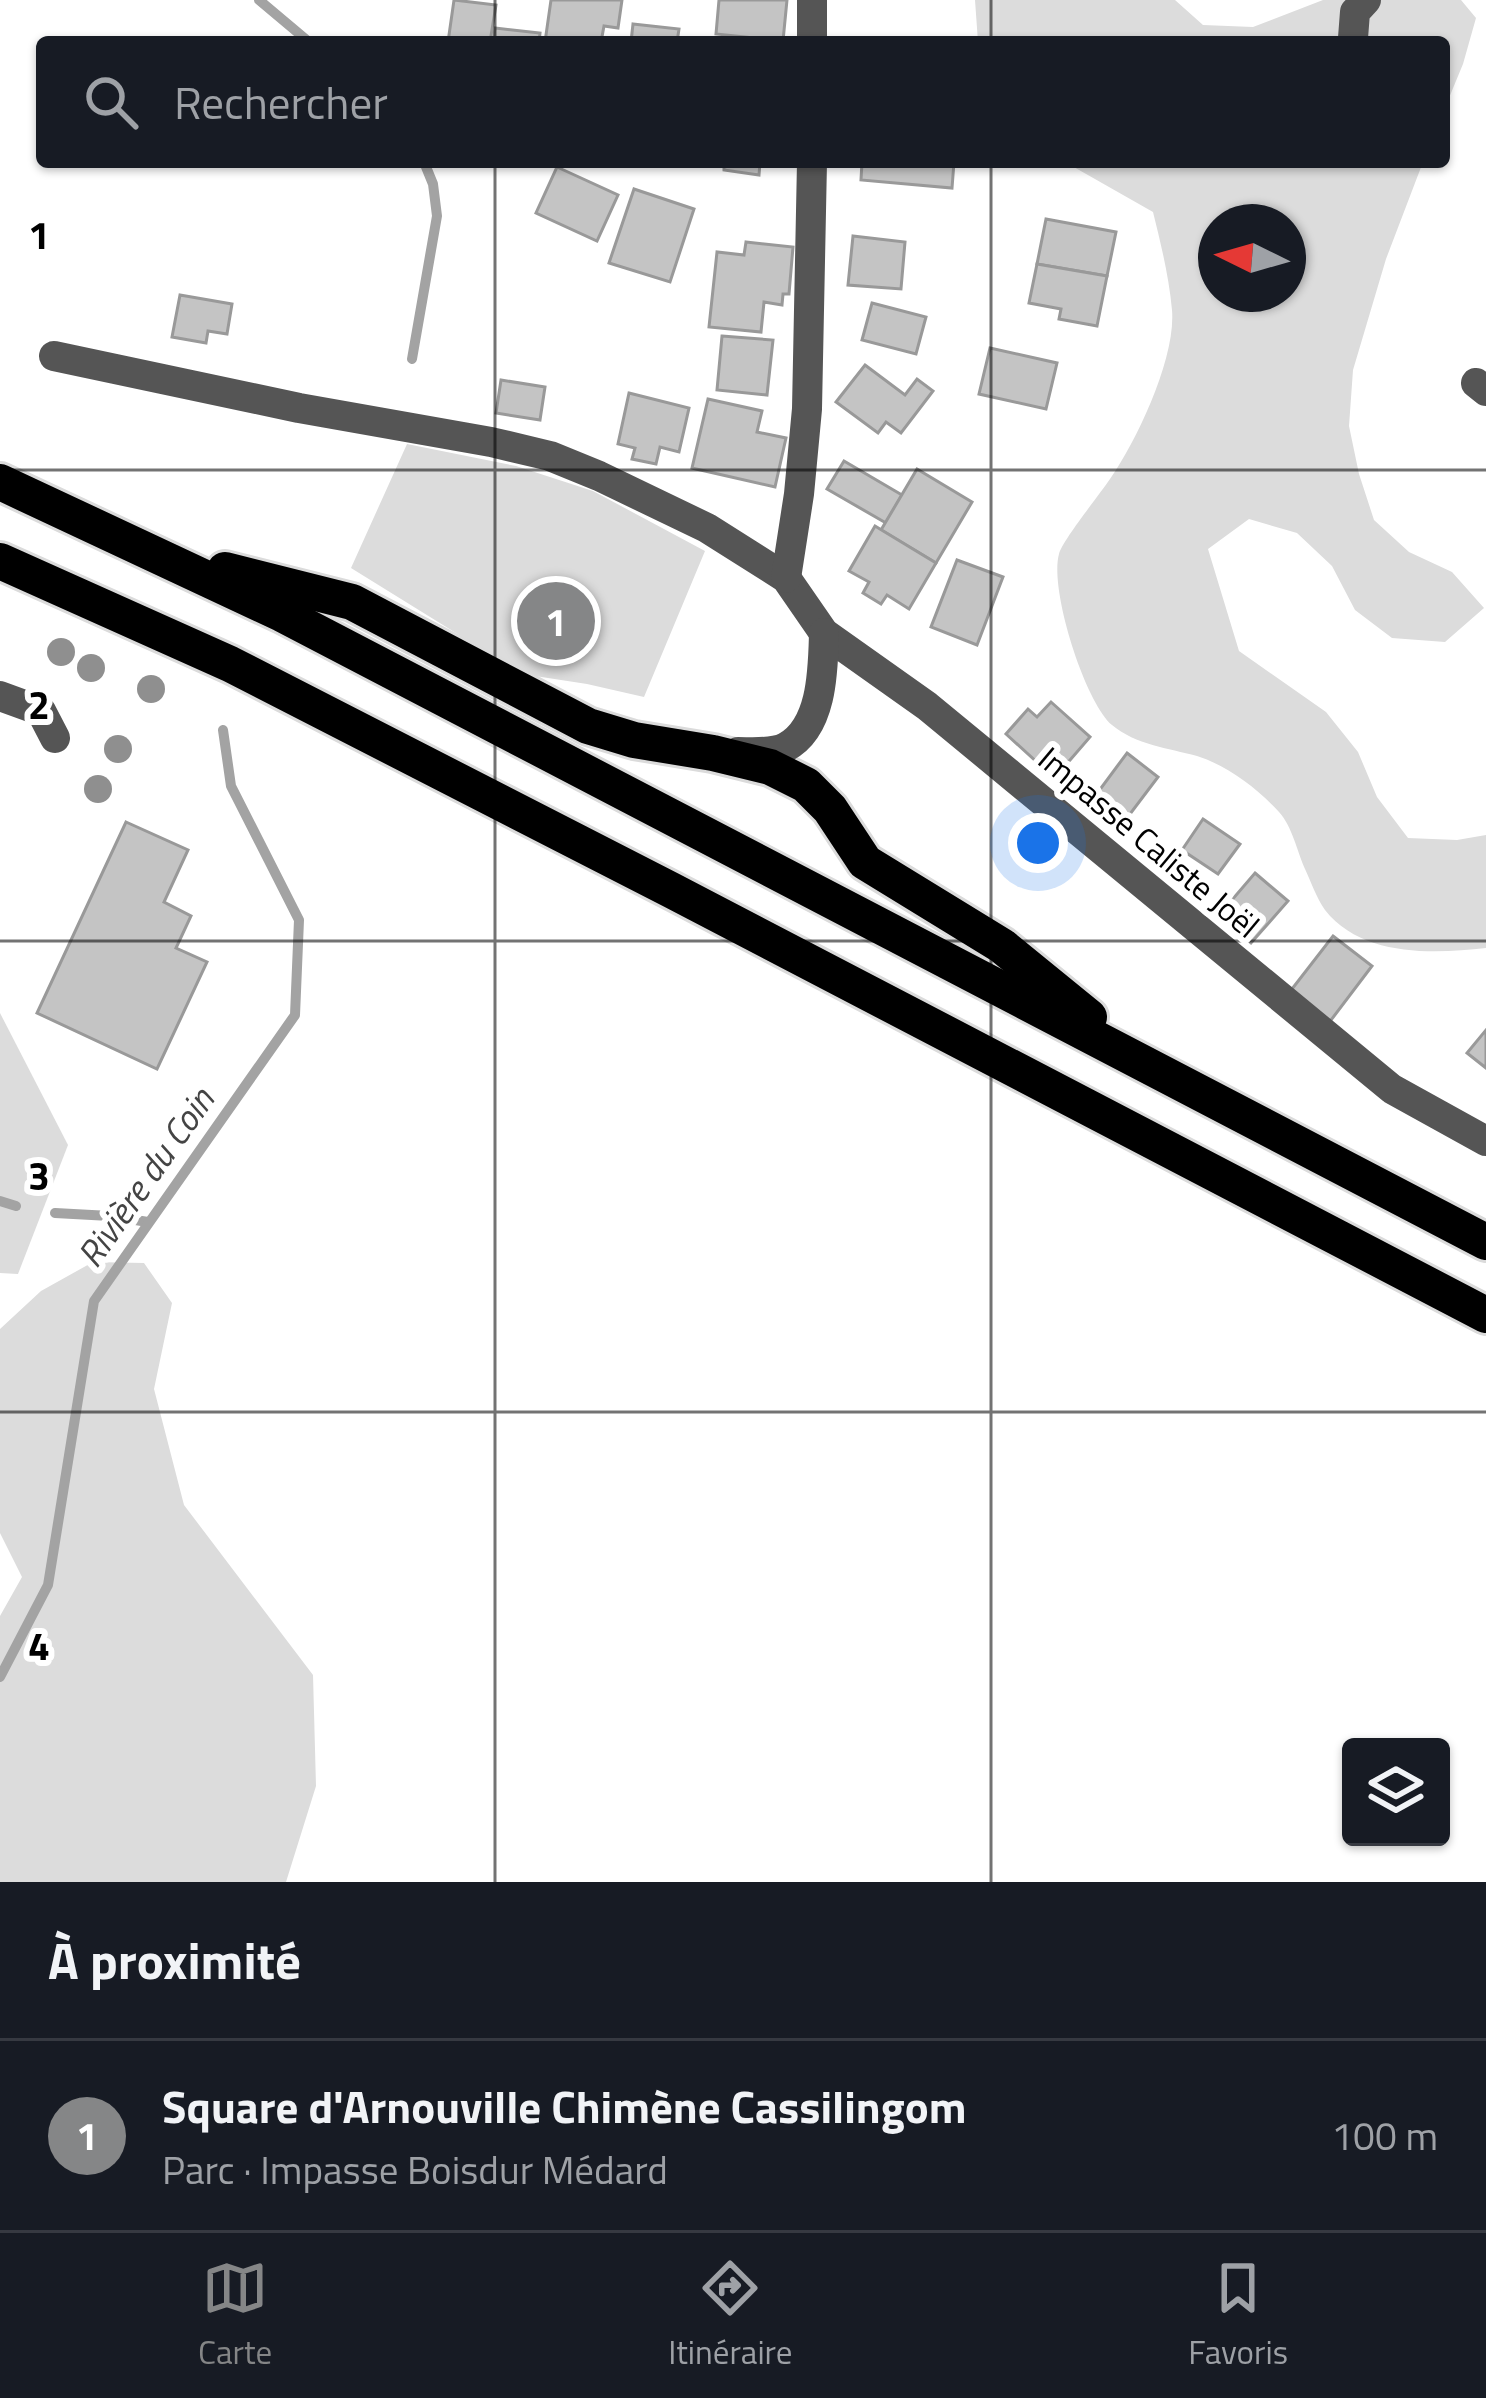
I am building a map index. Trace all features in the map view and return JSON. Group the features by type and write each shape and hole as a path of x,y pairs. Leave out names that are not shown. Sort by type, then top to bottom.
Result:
{"highway":[{"path":"0,482 282,614 1486,1242"},
{"path":"160,555 352,602 588,726 770,767 806,785 830,809 865,862 1002,946 1138,1058"},
{"path":"0,561 251,675 1486,1315"}],"street":[{"path":"812,0 812,36"},
{"path":"1353,36 1355,12 1366,0"},
{"path":"54,356 550,456 707,528 786,578 807,409 812,168"},
{"name":"Impasse Caliste Joël","path":"786,578 824,633 928,706 1392,1089 1486,1141"},
{"path":"712,753 786,747 805,728 821,689 824,633"},
{"path":"0,696 41,711 55,738"},
{"path":"805,728 813,770 830,809"}],"shaded area":[{"path":"975,0 1175,0 1203,25 1253,27 1323,0 1461,0 1476,18 1450,95 1450,36 978,36"},
{"path":"1076,168 1421,168 1386,259 1353,370 1349,426 1374,520 1409,552 1452,572 1484,608 1445,642 1392,638 1355,610 1332,566 1297,533 1249,519 1208,549 1239,651 1326,712 1358,752 1377,797 1408,838 1457,840 1486,835 1486,948 1422,951 1358,937 1325,910 1284,818 1261,795 1209,760 1121,732 1091,694 1064,617 1059,554 1132,443 1153,398 1168,351 1172,310 1153,212"},
{"path":"407,444 516,466 593,491 705,551 644,697 522,674 351,568"},
{"path":"0,1013 68,1145 18,1274 0,1273"},
{"path":"93,1262 144,1263 172,1303 154,1389 184,1505 313,1675 316,1786 286,1882 0,1882 0,1616 22,1577 0,1533 0,1329 41,1291"}],"building":[{"path":"454,0 496,5 491,36 449,36"},
{"path":"551,0 622,0 618,28 604,26 602,36 546,36"},
{"path":"719,0 787,0 783,36 716,34"},
{"path":"633,24 679,29 678,36 632,36"},
{"path":"495,28 540,33 540,36 494,36"},
{"path":"557,168 618,195 597,241 536,213"},
{"path":"724,168 760,168 759,175"},
{"path":"862,168 954,168 952,188 861,180"},
{"path":"634,189 694,209 670,282 609,263"},
{"path":"1046,219 1116,232 1107,276 1037,264"},
{"path":"853,236 905,242 901,289 848,285"},
{"path":"746,242 793,247 789,294 783,294 782,305 764,302 761,332 709,327 717,252 744,255"},
{"path":"1037,264 1107,276 1097,326 1059,319 1061,309 1029,303"},
{"path":"180,295 232,304 227,334 208,331 206,343 172,337"},
{"path":"872,303 926,317 916,354 862,340"},
{"path":"722,336 773,340 767,395 717,390"},
{"path":"990,348 1057,363 1046,409 979,394"},
{"path":"865,365 905,395 917,379 933,391 901,433 886,422 878,433 836,402"},
{"path":"501,380 545,387 540,420 496,413"},
{"path":"629,393 689,408 679,452 660,447 656,464 632,459 635,448 618,444"},
{"path":"708,399 762,411 757,432 786,438 775,487 692,468"},
{"path":"844,461 902,495 886,523 827,489"},
{"path":"917,469 972,502 936,563 881,530"},
{"path":"875,526 936,563 909,609 887,595 881,604 863,593 869,582 849,571"},
{"path":"957,560 1003,577 977,645 931,627"},
{"path":"1051,702 1090,737 1064,767 1049,754 1039,764 1006,734 1028,709 1037,717"},
{"path":"1127,753 1158,777 1118,830 1087,807"},
{"path":"1203,819 1240,844 1218,874 1182,850"},
{"path":"126,822 188,850 164,902 191,916 176,948 207,962 157,1069 37,1013"},
{"path":"1255,873 1288,901 1251,943 1219,915"},
{"path":"1333,936 1372,966 1325,1028 1285,998"},
{"path":"1486,1030 1486,1068 1467,1053"}],"waterway":[{"name":"Rivière du Coin","path":"259,0 302,36"},
{"name":"Rivière du Coin","path":"412,359 437,216 426,168"},
{"name":"Rivière du Coin","path":"0,1677 48,1585 94,1301 295,1015 299,920 231,786 223,730"},
{"path":"0,1201 16,1206"},
{"path":"55,1213 148,1222"}],"place":[{"name":"Square d'Arnouville Chimène Cassilingom","path":"556,621"}]}
